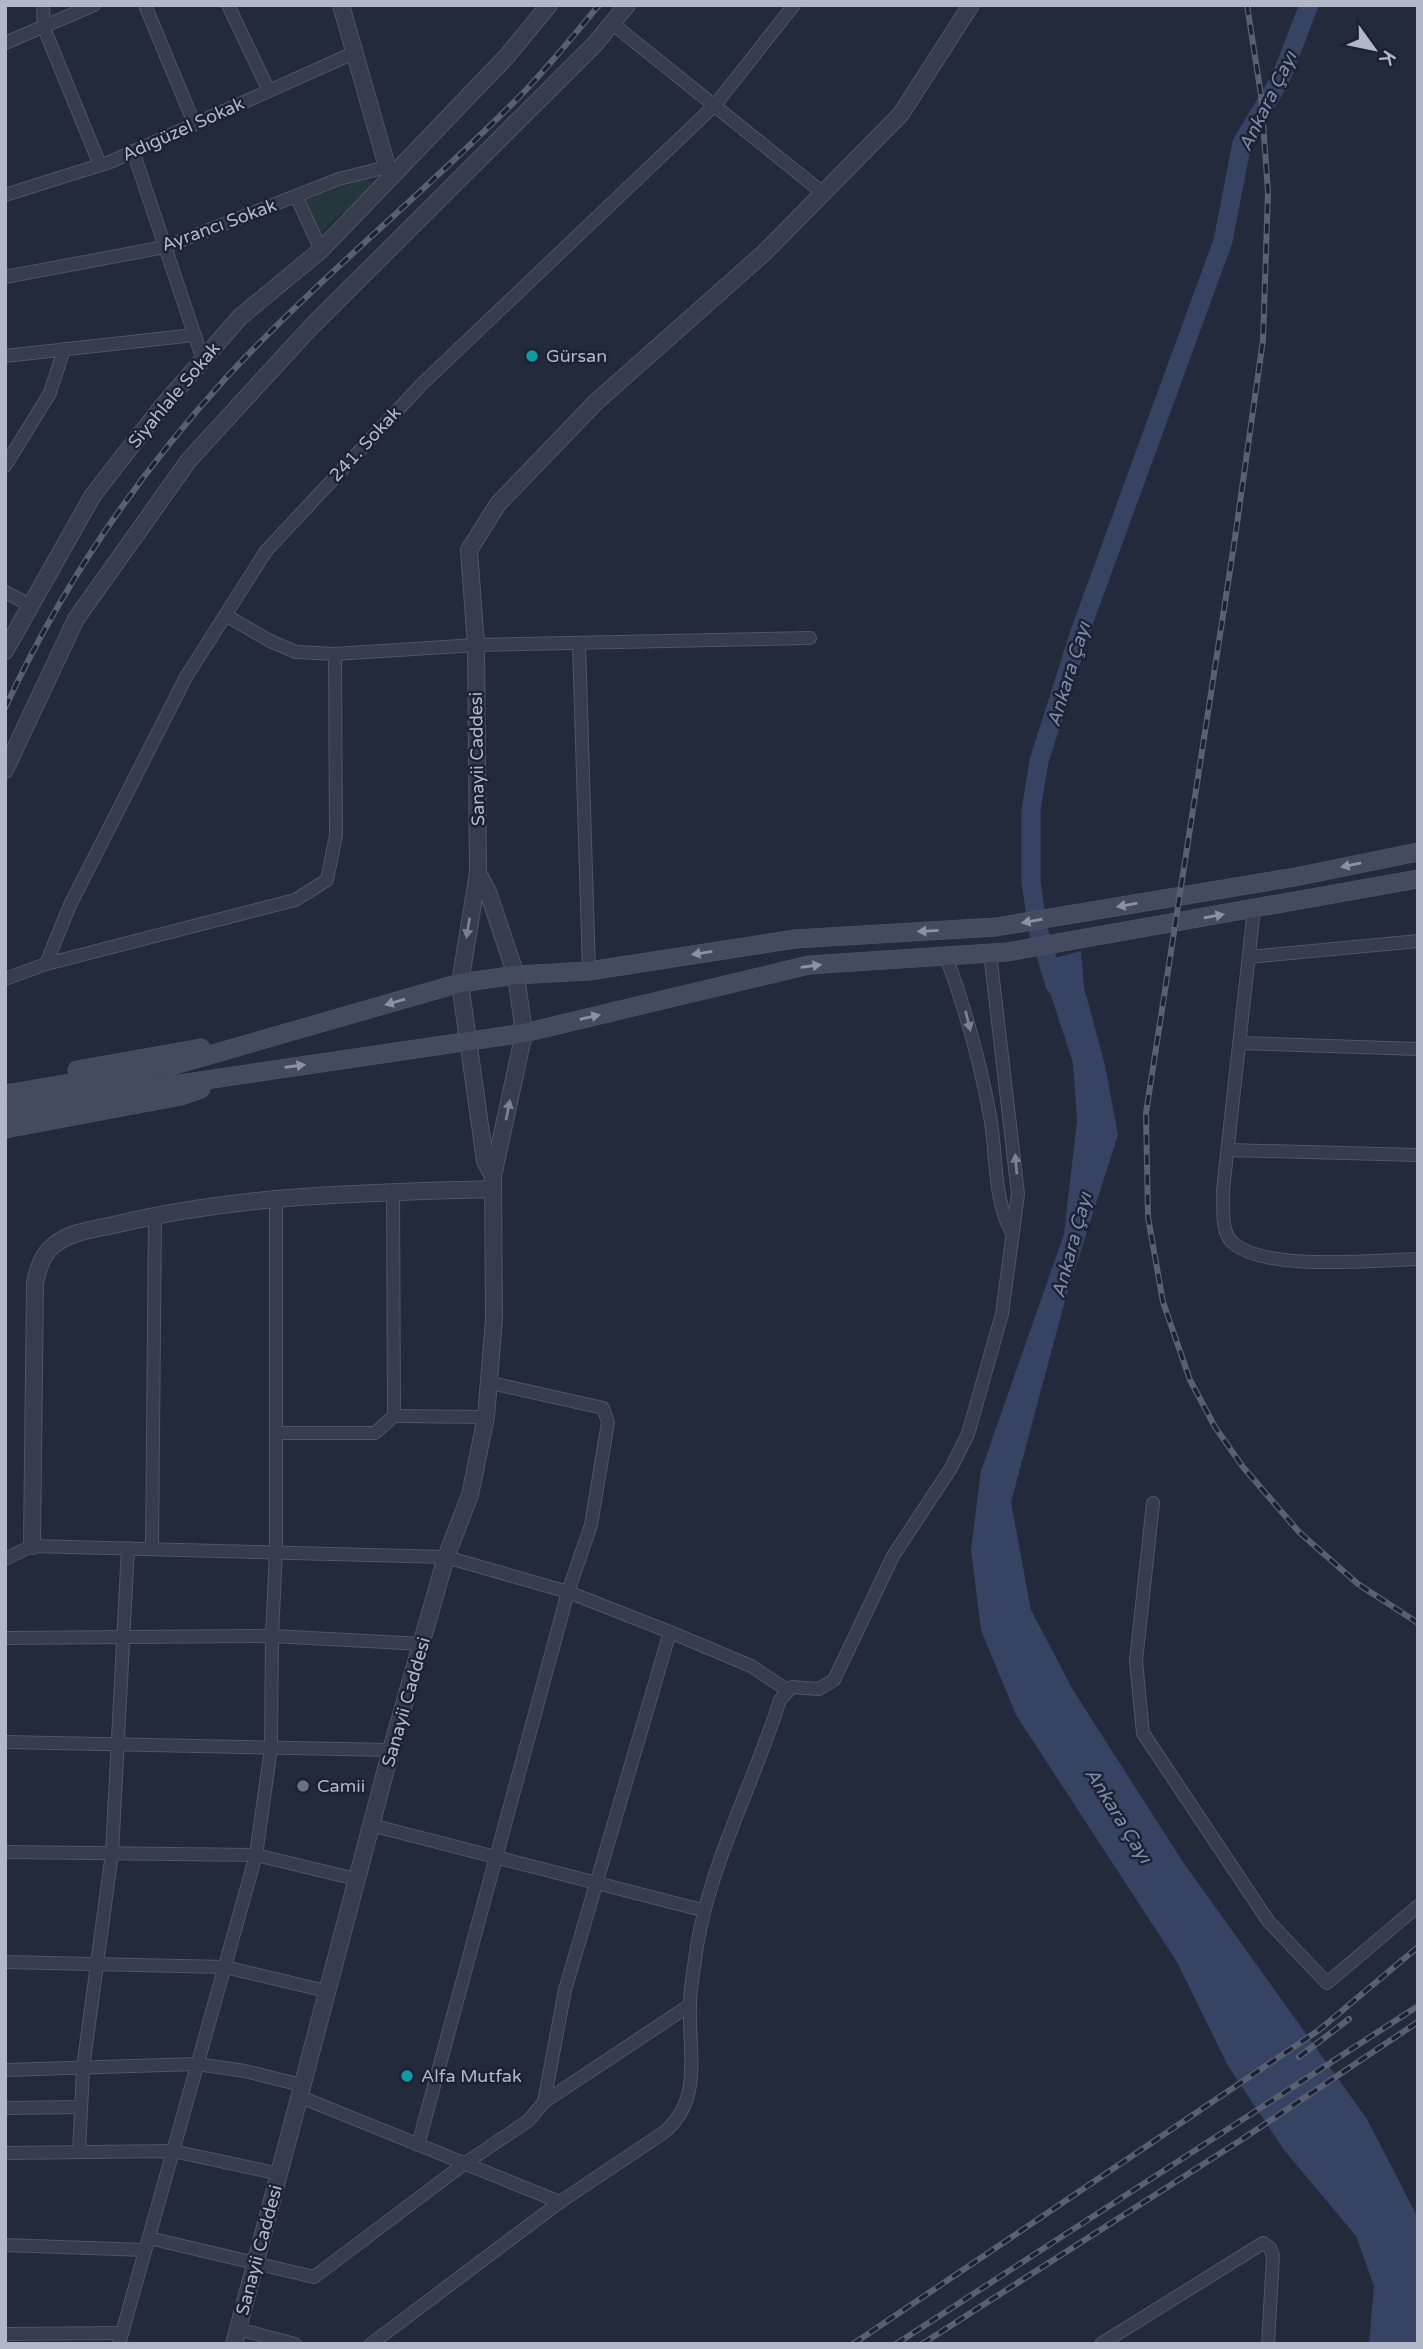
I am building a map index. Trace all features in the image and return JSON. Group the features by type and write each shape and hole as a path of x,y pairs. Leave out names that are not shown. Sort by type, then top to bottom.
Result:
{"main road":[{"path":"5,1094 171,1066 460,983 516,975 589,971 795,939 996,927 1295,877 1418,852"},
{"path":"5,1113 247,1073 524,1033 809,965 998,953 1418,879"},
{"path":"5,1083 195,1048 239,1048"},
{"path":"5,1129 181,1096 247,1073"}],"street":[{"path":"43,5 44,28 100,165"},
{"path":"5,43 94,5"},
{"path":"145,5 194,123"},
{"path":"228,5 269,91"},
{"name":"Siyahlale Sokak","path":"5,651 93,495 203,360 240,317 321,250 389,172 507,56 549,5"},
{"path":"5,769 76,620 190,460 310,328 614,25 627,5"},
{"name":"241. Sokak","path":"46,964 70,905 186,677 265,551 412,394 715,105 794,5"},
{"name":"Sanayii Caddesi","path":"493,1182 485,1161 460,983 478,873 476,645 469,550 498,504 596,402 764,253 901,114 971,5"},
{"path":"345,7 389,172"},
{"path":"614,25 822,193"},
{"name":"Adıgüzel Sokak","path":"5,195 100,165 356,52"},
{"path":"133,151 203,360"},
{"name":"Ayrancı Sokak","path":"5,277 165,247 340,179 389,172"},
{"path":"296,196 321,250"},
{"path":"5,356 194,335"},
{"path":"5,466 50,393 64,349"},
{"path":"5,592 30,606"},
{"path":"225,615 296,652 335,654 476,645 810,638"},
{"path":"579,643 589,971"},
{"path":"5,979 46,964 295,900 327,880 336,835 335,654"},
{"name":"Sanayii Caddesi","path":"236,2336 391,1750 446,1557 470,1495 486,1417 491,1384 493,1182 524,1033 516,975 488,892 478,873"},
{"path":"1254,909 1223,1190 1225,1228 1232,1242 1276,1261 1418,1259"},
{"path":"1249,957 1418,941"},
{"path":"5,1559 32,1546 446,1557 568,1592 751,1666 787,1690 799,1687 819,1689 834,1680 893,1556 960,1451 981,1399 1002,1314 1018,1194 998,953"},
{"path":"946,956 975,1047 990,1118 1002,1207 1012,1231"},
{"path":"1240,1043 1418,1049"},
{"path":"1228,1150 1418,1154"},
{"path":"32,1546 38,1270 44,1255 70,1236 155,1215 276,1197 393,1192 493,1182"},
{"path":"393,1192 394,1416"},
{"path":"5,2334 31,2339 121,2338 256,1855 271,1748 276,1551 276,1197"},
{"path":"152,1549 155,1215"},
{"path":"418,2145 568,1592 591,1525 608,1422 603,1408 491,1384"},
{"path":"276,1433 375,1433 394,1416 486,1417"},
{"path":"1153,1503 1136,1661 1143,1733 1269,1922 1326,1983 1418,1906"},
{"path":"79,2152 83,2068 112,1853 128,1548"},
{"path":"544,2102 565,1990 670,1632"},
{"path":"5,1638 272,1636 423,1644"},
{"path":"371,2344 560,2202 663,2133 680,2117 689,2093 692,2061 690,2005 702,1910 787,1690"},
{"path":"5,1742 391,1750"},
{"path":"371,1825 702,1910"},
{"path":"5,1852 256,1855 356,1879"},
{"path":"5,1962 225,1967 326,1991"},
{"path":"5,2245 147,2244 313,2277 464,2164 528,2121 544,2102 690,2005"},
{"path":"5,2070 197,2064 245,2071 300,2090 418,2145 560,2202"},
{"path":"5,2108 81,2107"},
{"path":"5,2153 173,2151 280,2174"},
{"path":"1101,2344 1263,2243 1270,2248 1273,2256 1268,2344"},
{"path":"236,2336 295,2344"}],"shaded area":[{"path":"367,178 371,181 370,187 318,235 305,200"}],"water":[{"path":"1081,951 1084,987 1105,1065 1118,1135 1066,1297 1011,1502 1031,1610 1073,1690 1183,1862 1367,2119 1418,2218 1418,2344 1369,2344 1374,2286 1356,2236 1284,2150 1228,2066 1177,1962 1016,1715 981,1630 971,1550 981,1471 1064,1234 1077,1121 1073,1063 1040,962"}],"waterway":[{"name":"Ankara Çayı","path":"1055,985 1038,929 1031,882 1031,810 1039,761 1081,629 1223,241 1242,143 1280,80 1309,5"}],"railway":[{"path":"5,708 50,619 75,577 131,495 192,417 225,379 297,306 523,93 599,5"},
{"path":"1247,5 1261,95 1268,192 1263,340 1146,1113 1148,1217 1163,1302 1190,1380 1215,1427 1243,1467 1299,1532 1358,1584 1418,1623"},
{"path":"853,2344 1319,2030 1418,1947"},
{"path":"896,2344 1418,2006"},
{"path":"1299,2057 1349,2019"},
{"path":"922,2344 1241,2140 1418,2022"}],"place":[{"name":"Gürsan","path":"532,356"},
{"name":"Camii","path":"303,1786"},
{"name":"Alfa Mutfak","path":"407,2076"}]}
